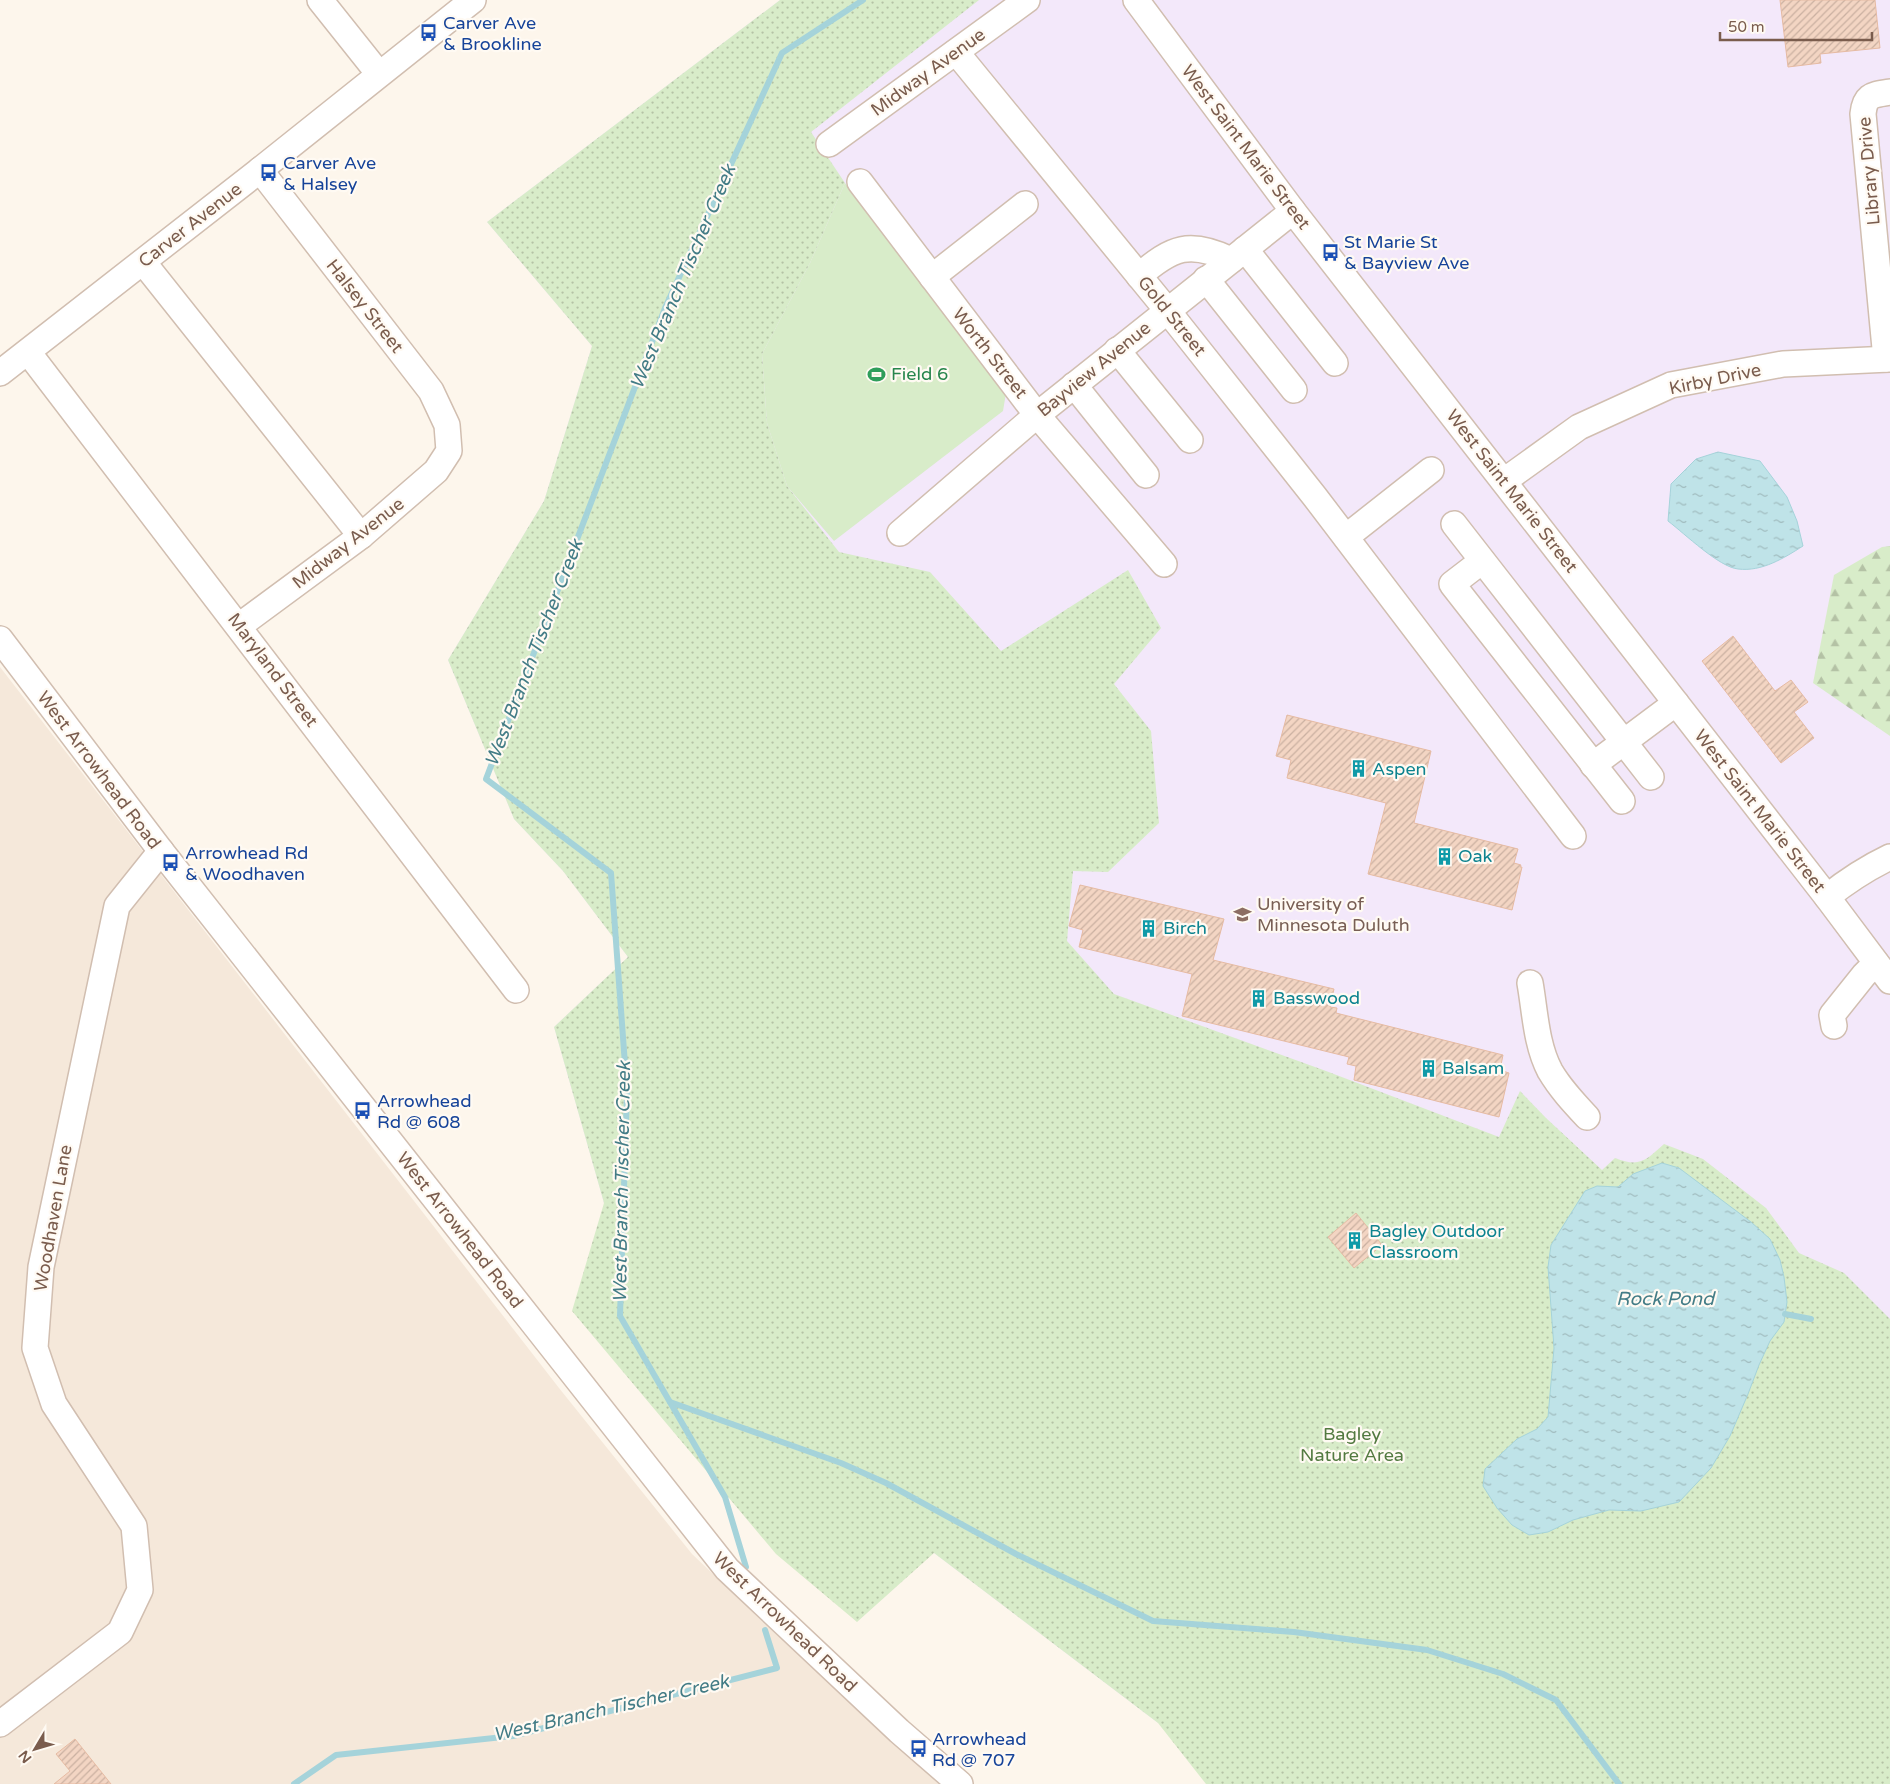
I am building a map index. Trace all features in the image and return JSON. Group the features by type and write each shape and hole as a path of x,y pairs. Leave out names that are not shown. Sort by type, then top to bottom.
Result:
{"street":[{"path":"320,0 379,74"},
{"name":"Carver Avenue","path":"0,373 260,170 473,0"},
{"name":"Midway Avenue","path":"829,144 1027,0"},
{"name":"West Saint Marie Street","path":"1148,4 1293,211 1827,897 1883,972"},
{"name":"Gold Street","path":"956,52 1167,310 1346,537 1573,836"},
{"name":"Library Drive","path":"1888,359 1863,114 1864,104 1867,99 1874,95 1890,92"},
{"name":"Halsey Street","path":"260,170 431,391 446,425 450,451"},
{"name":"Worth Street","path":"860,182 1037,414 1164,564"},
{"path":"932,277 1025,204"},
{"name":"Bayview Avenue","path":"900,532 1037,414 1293,211"},
{"path":"1139,276 1158,258 1172,251 1189,248 1238,254 1335,363"},
{"path":"143,262 361,536"},
{"path":"1206,279 1294,390"},
{"path":"1117,350 1190,440"},
{"name":"Maryland Street","path":"28,352 516,990"},
{"name":"Kirby Drive","path":"1504,481 1579,427 1671,385 1783,364 1888,359"},
{"path":"1074,385 1146,475"},
{"name":"Midway Avenue","path":"239,626 361,536 436,471 450,451"},
{"path":"1346,537 1432,470"},
{"path":"1454,524 1651,777"},
{"path":"1482,561 1452,584 1622,801"},
{"name":"West Arrowhead Road","path":"0,639 161,851 727,1569 870,1704 960,1784"},
{"path":"1593,765 1676,703"},
{"name":"Woodhaven Lane","path":"0,1724 120,1632 140,1590 134,1526 54,1404 36,1348 41,1267 117,906 161,851"},
{"path":"1827,897 1851,878 1890,857"},
{"path":"1834,1026 1832,1015 1864,975 1883,972"},
{"path":"1530,983 1542,1049 1549,1069 1569,1099 1586,1117"}],"shaded area":[{"name":"University of Minnesota Duluth","path":"780,0 1890,0 1890,1784 1158,1723 934,1553 604,1203 554,1027 628,957 563,871 514,819 448,660 544,501 592,346 487,222"},
{"path":"0,667 559,1388 692,1554 777,1635 941,1784 0,1784"}],"green space":[{"name":"Bagley Nature Area","path":"780,0 979,0 811,132 845,183 810,263 762,354 767,423 787,486 839,552 930,572 1001,651 1128,570 1161,628 1114,684 1151,731 1159,823 1108,872 1073,871 1067,941 1114,994 1326,1071 1499,1137 1520,1091 1602,1170 1615,1158 1631,1162 1642,1161 1664,1144 1703,1159 1766,1208 1799,1253 1844,1273 1890,1319 1890,1784 1206,1784 1158,1723 934,1553 857,1622 776,1554 572,1311 604,1203 554,1027 628,957 563,871 514,819 448,660 544,501 592,346 487,222"},
{"name":"Field 6","path":"845,183 1006,393 1003,411 834,541 787,486 767,423 762,354 810,263"},
{"path":"1890,546 1890,736 1813,683 1834,575 1882,547"}],"water":[{"path":"1718,452 1760,461 1787,497 1797,521 1803,546 1764,566 1738,569 1730,567 1712,556 1668,521 1671,484 1696,459"},
{"name":"Rock Pond","path":"1662,1163 1679,1168 1751,1222 1770,1239 1780,1260 1784,1277 1787,1302 1784,1322 1770,1341 1730,1436 1711,1468 1679,1502 1641,1511 1609,1510 1573,1520 1548,1532 1529,1535 1512,1525 1497,1508 1483,1486 1485,1469 1517,1439 1537,1429 1548,1417 1554,1348 1548,1267 1551,1245 1585,1191 1597,1186 1618,1187 1633,1174"}],"building":[{"path":"1780,0 1875,0 1880,48 1820,54 1821,63 1788,67"},
{"path":"1733,636 1775,691 1791,680 1808,702 1794,712 1814,738 1781,763 1702,661"},
{"path":"1287,715 1431,751 1414,823 1518,849 1514,863 1522,867 1512,910 1368,874 1386,803 1287,778 1291,760 1276,756"},
{"path":"1080,885 1224,919 1213,960 1334,989 1330,1007 1337,1008 1336,1013 1503,1055 1500,1070 1509,1073 1499,1117 1354,1080 1356,1066 1347,1064 1349,1057 1182,1016 1192,974 1079,947 1083,930 1069,926"},
{"name":"Bagley Outdoor Classroom","path":"1356,1213 1382,1245 1354,1268 1328,1237"},
{"path":"75,1739 111,1784 54,1784 70,1771 56,1754"}],"waterway":[{"name":"West Branch Tischer Creek","path":"746,1567 725,1497 620,1316 627,1092 611,873 486,779 665,308 782,53 863,0"},
{"path":"1785,1314 1811,1319"},
{"path":"670,1402 841,1463 886,1483 1016,1554 1153,1621 1294,1632 1427,1650 1503,1674 1556,1700 1619,1784"},
{"name":"West Branch Tischer Creek","path":"294,1784 336,1755 513,1736 777,1668 765,1630"}],"place":[{"name":"Carver Ave & Brookline","path":"429,33"},
{"name":"Carver Ave & Halsey","path":"269,173"},
{"name":"St Marie St & Bayview Ave","path":"1330,252"},
{"name":"Field 6","path":"877,374"},
{"name":"Aspen","path":"1358,769"},
{"name":"Oak","path":"1444,856"},
{"name":"Arrowhead Rd & Woodhaven","path":"171,863"},
{"name":"University of Minnesota Duluth","path":"1243,914"},
{"name":"Birch","path":"1149,928"},
{"name":"Basswood","path":"1259,998"},
{"name":"Balsam","path":"1428,1068"},
{"name":"Arrowhead Rd @ 608","path":"363,1111"},
{"name":"Bagley Outdoor Classroom","path":"1355,1241"},
{"name":"Arrowhead Rd @ 707","path":"918,1749"}]}
